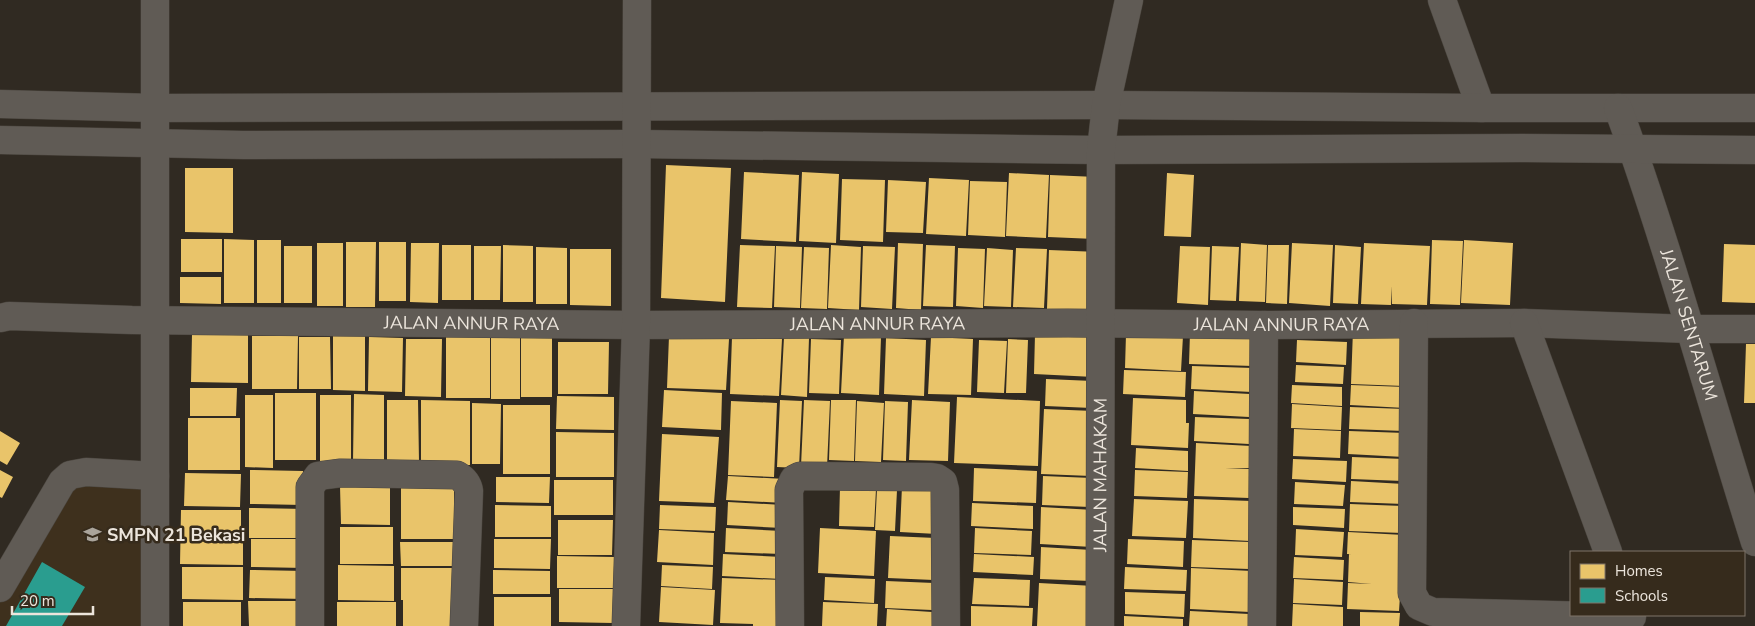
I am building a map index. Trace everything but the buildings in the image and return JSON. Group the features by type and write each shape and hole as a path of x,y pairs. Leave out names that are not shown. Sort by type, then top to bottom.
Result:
{"street":[{"path":"154,626 155,0"},
{"path":"626,626 636,325 637,0"},
{"name":"JALAN MAHAKAM","path":"1100,626 1101,150 1106,105 1129,0"},
{"path":"1442,0 1481,108"},
{"path":"0,104 155,108 1106,105 1755,108"},
{"name":"JALAN SENTARUM","path":"1618,108 1690,329 1745,482 1755,542"},
{"path":"0,140 244,145 637,144 1101,150 1521,148 1755,150"},
{"name":"JALAN ANNUR RAYA","path":"0,318 9,316 154,320 636,325 1524,323 1690,329 1755,329"},
{"path":"1524,323 1608,551"},
{"path":"1414,324 1412,593 1419,606 1433,612 1633,619"},
{"path":"1262,626 1264,325"},
{"path":"0,588 62,482 70,475 86,472 155,476"},
{"path":"310,626 310,487 318,476 341,473 457,475 462,478 468,486 469,492 464,626"},
{"path":"790,626 789,490 794,479 800,476 931,477 943,482 945,490 946,626"}],"shaded area":[{"name":"SMPN 21 Bekasi","path":"155,476 155,626 0,626 0,588 62,482"}],"place":[{"name":"SMPN 21 Bekasi","path":"93,535"}]}
